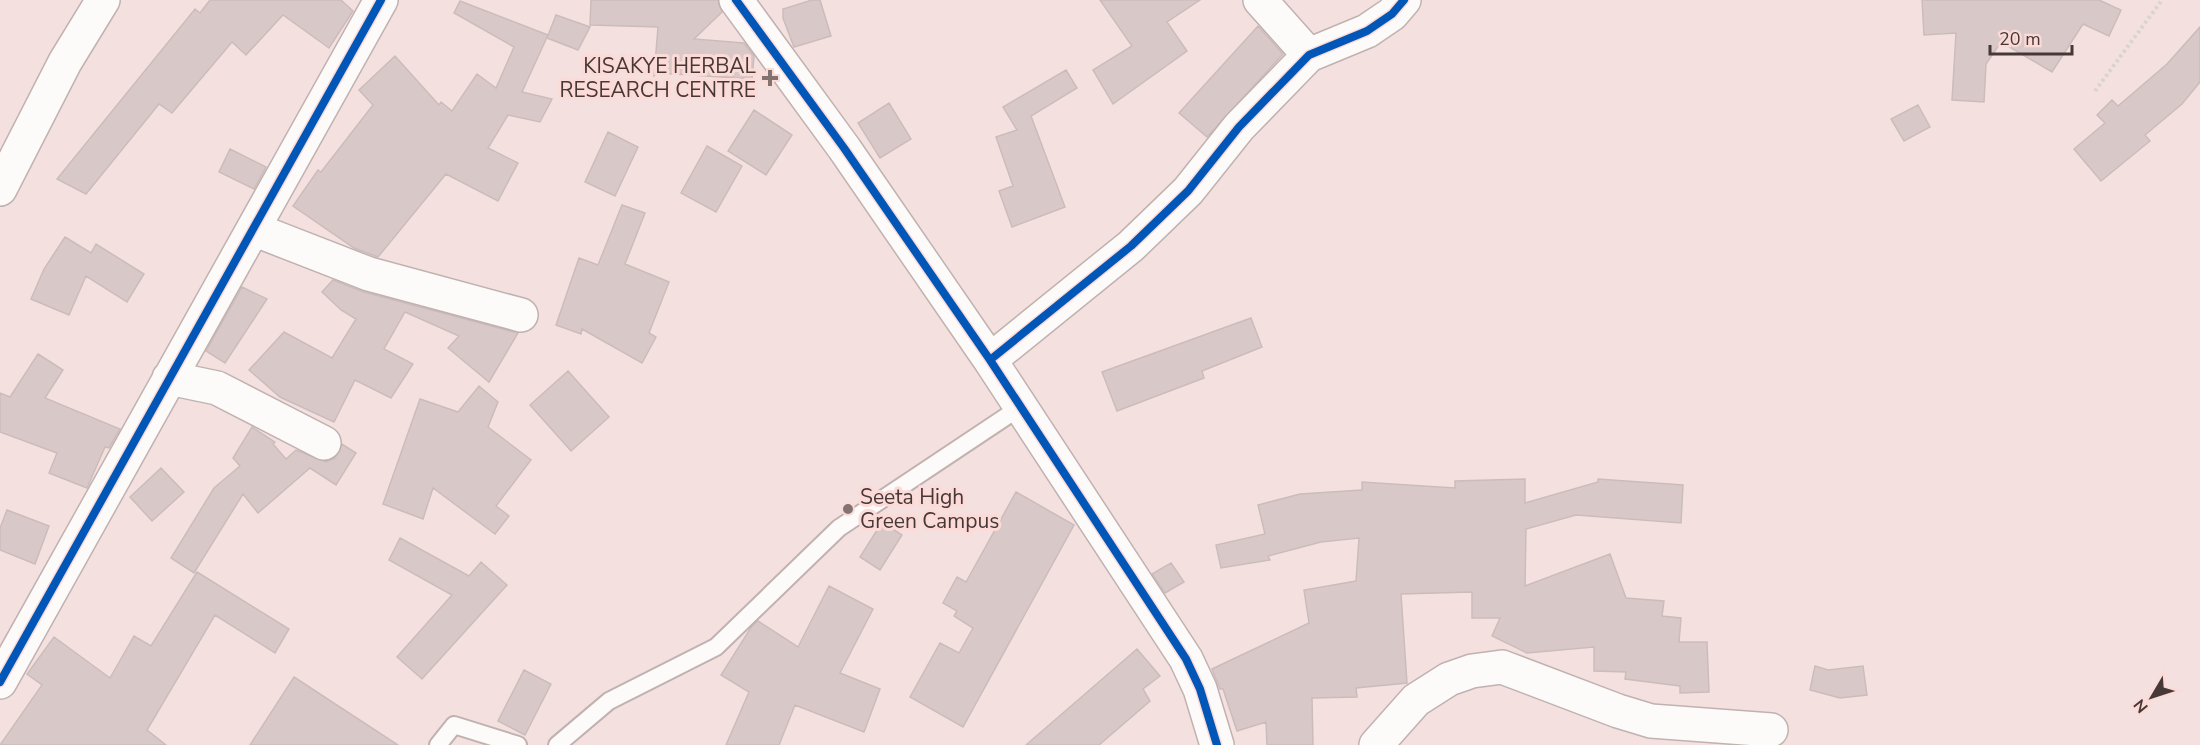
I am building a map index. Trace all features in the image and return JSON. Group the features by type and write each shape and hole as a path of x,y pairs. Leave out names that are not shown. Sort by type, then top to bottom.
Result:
{"street":[{"path":"0,189 65,62 103,0"},
{"path":"0,682 381,0"},
{"path":"736,0 844,148 990,360 1019,408 1186,659 1200,689 1217,745"},
{"path":"1260,0 1309,55"},
{"path":"990,360 1131,246 1188,191 1239,127 1309,55 1366,31 1392,14 1404,0"},
{"path":"253,229 369,274 521,315"},
{"path":"169,378 217,388 324,443"},
{"path":"1376,745 1416,700 1449,680 1472,671 1502,667 1651,721 1771,730"}],"lane":[{"path":"557,745 609,701 716,647 839,528 1019,408"},
{"path":"438,745 454,724 518,745"}],"path":[{"path":"2095,91 2162,0"}],"building":[{"path":"210,0 341,0 353,11 329,48 283,15 246,55 232,42 172,113 159,104 86,194 57,179 195,9 200,13"},
{"path":"591,0 718,0 722,12 694,39 744,43 754,56 752,79 658,73 654,76 658,27 590,25"},
{"path":"812,0 820,0 831,36 794,47 783,18 783,9"},
{"path":"1100,0 1200,0 1167,22 1187,51 1113,104 1093,70 1132,46"},
{"path":"1922,0 2099,0 2121,10 2109,36 2083,24 2052,72 2001,42 1986,64 1984,102 1952,100 1956,33 1924,35"},
{"path":"460,1 548,35 522,92 552,99 540,122 508,115 488,148 518,163 498,201 446,174 378,257 354,248 293,206 318,170 321,172 373,105 359,90 395,56 439,105 441,102 452,111 477,74 496,88 514,47 454,13"},
{"path":"556,15 590,27 578,50 547,38"},
{"path":"1258,26 1283,54 1207,137 1179,113"},
{"path":"2200,27 2200,82 2182,104 2145,135 2150,141 2101,181 2074,149 2105,123 2097,115 2112,100 2118,106 2167,64"},
{"path":"1066,70 1077,88 1031,116 1065,207 1012,227 999,191 1013,186 996,137 1017,130 1003,107"},
{"path":"889,103 911,139 880,158 858,123"},
{"path":"1918,105 1930,127 1904,141 1891,119"},
{"path":"754,110 792,135 766,175 728,151"},
{"path":"608,132 638,147 615,196 585,182"},
{"path":"707,146 742,166 716,212 681,193"},
{"path":"230,149 266,167 254,189 219,172"},
{"path":"622,205 645,213 625,264 669,282 649,333 656,337 642,363 582,329 581,334 556,325 579,258 598,265"},
{"path":"65,237 91,253 96,244 144,274 127,302 86,276 69,315 31,299 44,269"},
{"path":"333,280 364,292 518,333 489,382 448,348 459,336 405,312 384,349 413,364 391,398 355,380 334,422 280,397 249,370 284,332 332,358 356,319 341,310 322,292"},
{"path":"242,287 267,299 225,363 206,351"},
{"path":"1251,318 1262,347 1202,371 1204,378 1117,411 1102,372"},
{"path":"38,354 63,370 45,398 120,429 109,448 105,447 87,488 49,473 57,453 0,432 0,393 10,397"},
{"path":"568,371 609,417 571,451 530,405"},
{"path":"479,386 498,402 488,427 531,460 496,506 509,516 495,534 433,488 423,519 383,504 420,399 458,412"},
{"path":"252,427 275,442 273,444 286,459 296,450 326,462 335,458 342,444 356,453 336,485 310,468 258,513 243,494 194,573 171,558 214,488 240,466 233,458"},
{"path":"161,468 184,492 152,521 130,497"},
{"path":"1525,479 1525,503 1598,482 1598,479 1683,485 1681,523 1576,515 1526,529 1525,586 1610,554 1626,598 1664,601 1662,616 1681,618 1679,642 1707,642 1709,692 1680,693 1680,686 1625,679 1626,672 1594,671 1594,647 1527,653 1492,636 1500,618 1472,618 1472,592 1401,594 1407,683 1356,688 1357,697 1312,698 1313,745 1267,745 1266,722 1237,731 1223,689 1220,689 1212,669 1309,623 1304,590 1356,581 1359,538 1321,542 1268,556 1270,560 1221,568 1216,545 1265,534 1258,505 1300,494 1362,490 1362,482 1455,488 1455,481"},
{"path":"1016,492 1074,525 963,727 910,697 940,643 959,653 973,628 954,616 957,611 943,603 957,577 966,582"},
{"path":"7,510 49,526 35,564 0,550 0,528"},
{"path":"882,522 902,535 880,570 860,557"},
{"path":"400,538 469,576 481,562 507,585 422,679 397,657 452,595 389,560"},
{"path":"1171,563 1184,582 1165,593 1152,574"},
{"path":"197,572 289,629 275,653 215,615 147,730 166,745 0,745 42,685 27,674 54,637 110,678 134,636 151,646"},
{"path":"829,586 873,609 840,673 880,689 864,732 795,705 779,745 726,745 749,692 721,675 752,626 758,621 798,647"},
{"path":"1137,649 1160,676 1143,689 1150,701 1099,745 1026,745"},
{"path":"1815,666 1828,670 1863,666 1867,695 1840,698 1810,690"},
{"path":"524,670 551,684 525,735 498,721"},
{"path":"294,677 398,745 250,745"}],"cycle path":[{"path":"0,682 381,0"},
{"path":"736,0 844,148 990,360 1186,659 1200,689 1217,745"},
{"path":"990,360 1131,246 1188,191 1239,127 1309,55 1367,31 1392,14 1404,0"}],"place":[{"name":"KISAKYE HERBAL RESEARCH CENTRE","path":"770,78"},
{"name":"Seeta High Green Campus","path":"848,509"}]}
